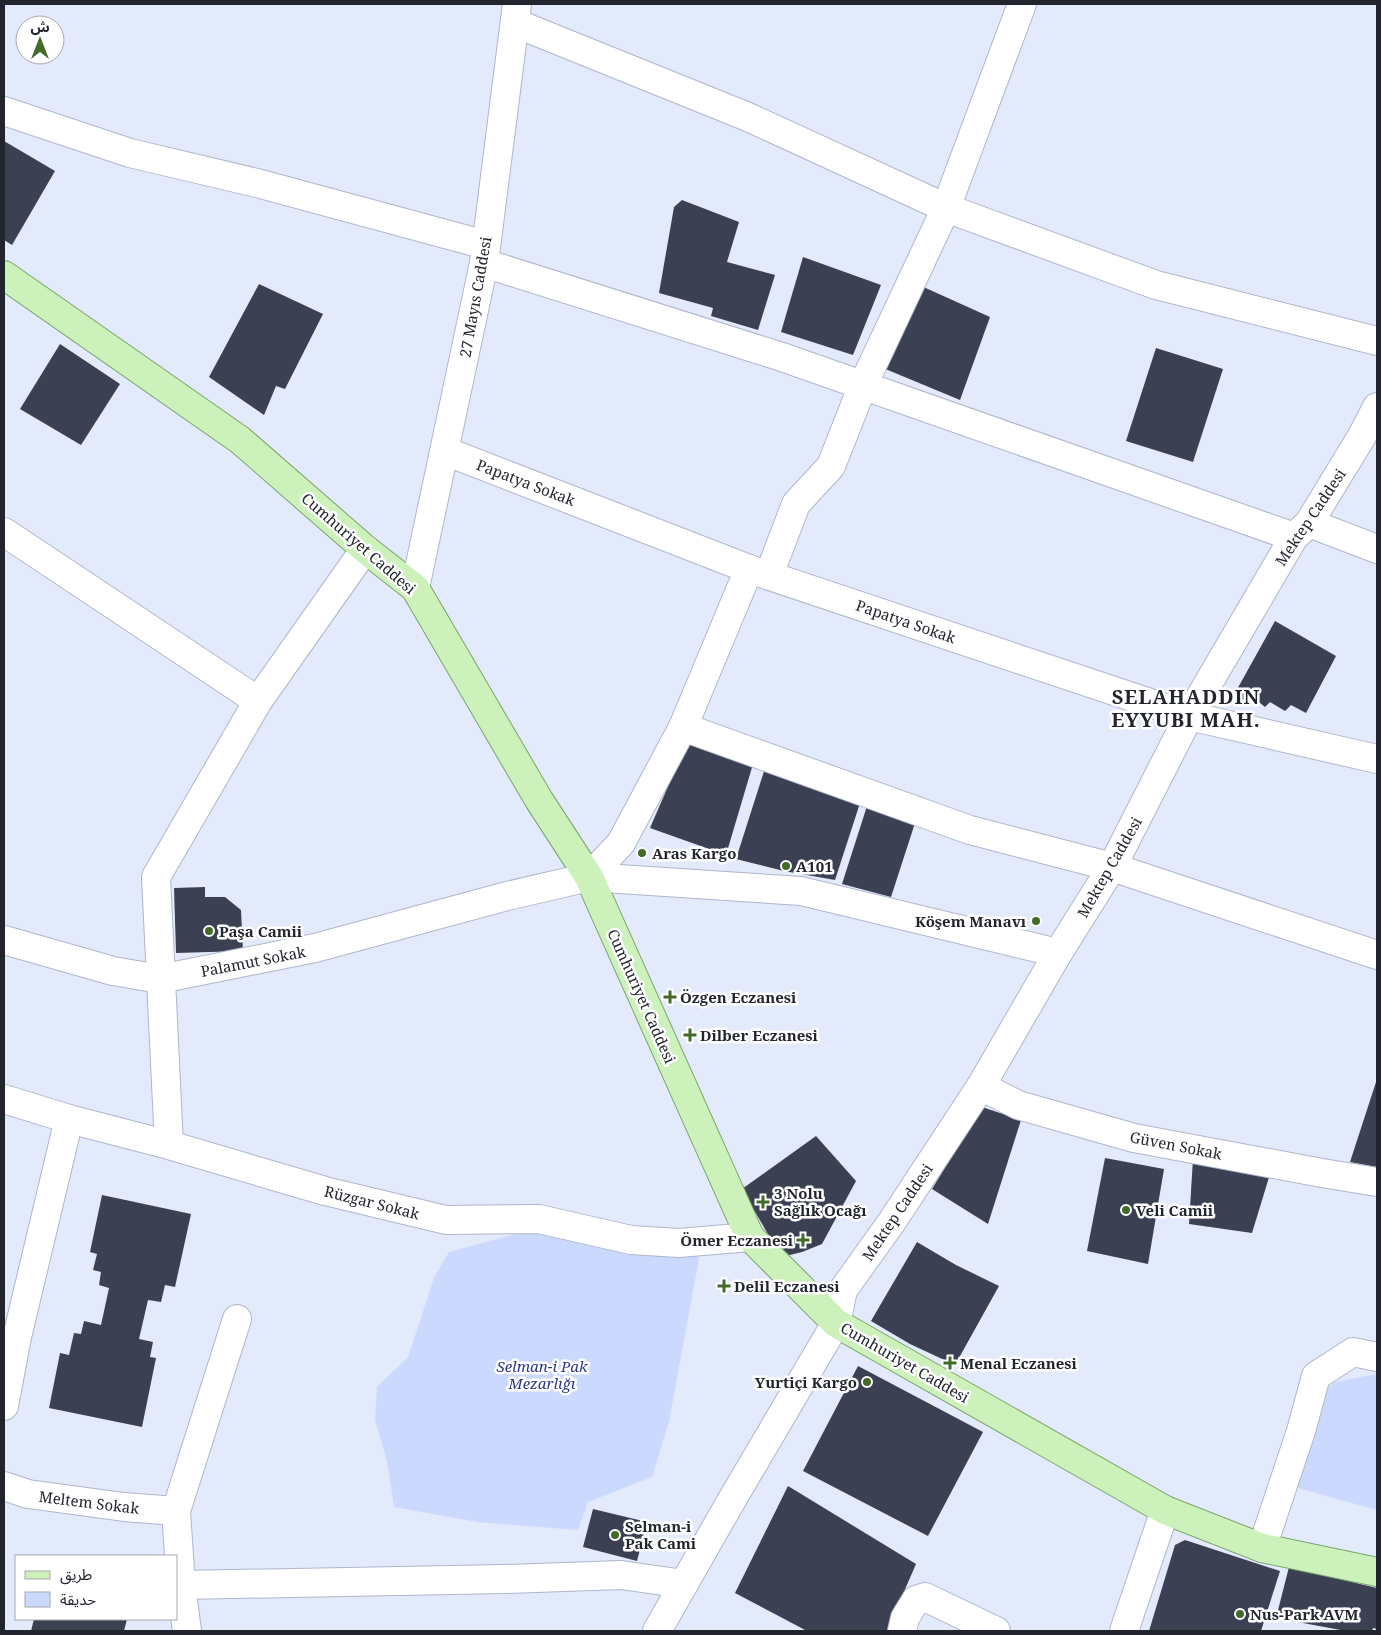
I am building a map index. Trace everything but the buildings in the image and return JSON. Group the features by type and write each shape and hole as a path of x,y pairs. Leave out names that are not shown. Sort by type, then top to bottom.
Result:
{"main road":[{"name":"Cumhuriyet Caddesi","path":"4,275 240,440 365,549 415,588 539,800 589,877 750,1237 836,1323 1165,1510 1262,1548 1377,1572"}],"street":[{"path":"589,877 621,843 684,727 759,572 796,504 831,466 863,385 946,208 1022,4"},
{"path":"516,14 748,117 946,208 1156,284 1377,341"},
{"name":"27 Mayıs Caddesi","path":"415,588 485,254 516,14"},
{"path":"4,112 130,153 257,183 485,254 863,385 1302,530 1377,549"},
{"name":"Mektep Caddesi","path":"657,1631 836,1323 844,1290 891,1223 981,1086 1058,953 1112,867 1189,716 1302,530 1362,436 1377,407"},
{"name":"Papatya Sokak","path":"445,451 759,572 1189,716 1377,759"},
{"path":"4,532 258,701"},
{"path":"169,1145 156,877 258,701 365,549"},
{"path":"684,727 970,830 1112,867 1377,955"},
{"name":"Palamut Sokak","path":"4,940 113,971 160,979 315,948 507,896 589,877 801,891 1058,953"},
{"name":"Güven Sokak","path":"981,1086 1018,1105 1134,1138 1322,1174 1377,1182"},
{"name":"Rüzgar Sokak","path":"4,1099 325,1191 446,1220 539,1219 631,1240 679,1243 750,1237"},
{"path":"4,1406 10,1335 69,1119"},
{"path":"187,1631 181,1584 176,1511 237,1319"},
{"path":"1262,1548 1301,1431 1316,1376 1353,1352 1377,1356"},
{"name":"Meltem Sokak","path":"4,1486 28,1494 124,1508 176,1511"},
{"path":"1124,1631 1165,1510"},
{"path":"181,1584 505,1579 620,1575 684,1584"},
{"path":"902,1631 905,1618 916,1600 925,1597 996,1631"}],"green space":[{"name":"Selman-i Pak Mezarlığı","path":"530,1230 700,1253 669,1422 652,1477 588,1502 578,1530 477,1522 394,1507 387,1461 375,1420 377,1387 408,1357 434,1278 449,1252"},
{"path":"1377,1374 1377,1510 1298,1488 1317,1398 1335,1382"}],"place":[{"name":"Aras Kargo","path":"642,853"},
{"name":"A101","path":"786,866"},
{"name":"Köşem Manavı","path":"1036,921"},
{"name":"Paşa Camii","path":"209,931"},
{"name":"Özgen Eczanesi","path":"670,997"},
{"name":"Dilber Eczanesi","path":"690,1035"},
{"name":"3 Nolu Sağlık Ocağı","path":"763,1202"},
{"name":"Veli Camii","path":"1126,1210"},
{"name":"Ömer Eczanesi","path":"803,1240"},
{"name":"Delil Eczanesi","path":"724,1286"},
{"name":"Menal Eczanesi","path":"950,1363"},
{"name":"Yurtiçi Kargo","path":"867,1382"},
{"name":"Selman-i Pak Cami","path":"615,1535"},
{"name":"Nus-Park AVM","path":"1240,1614"}],"district":[{"name":"SELAHADDIN EYYUBI MAH.","path":"1186,708"}]}
